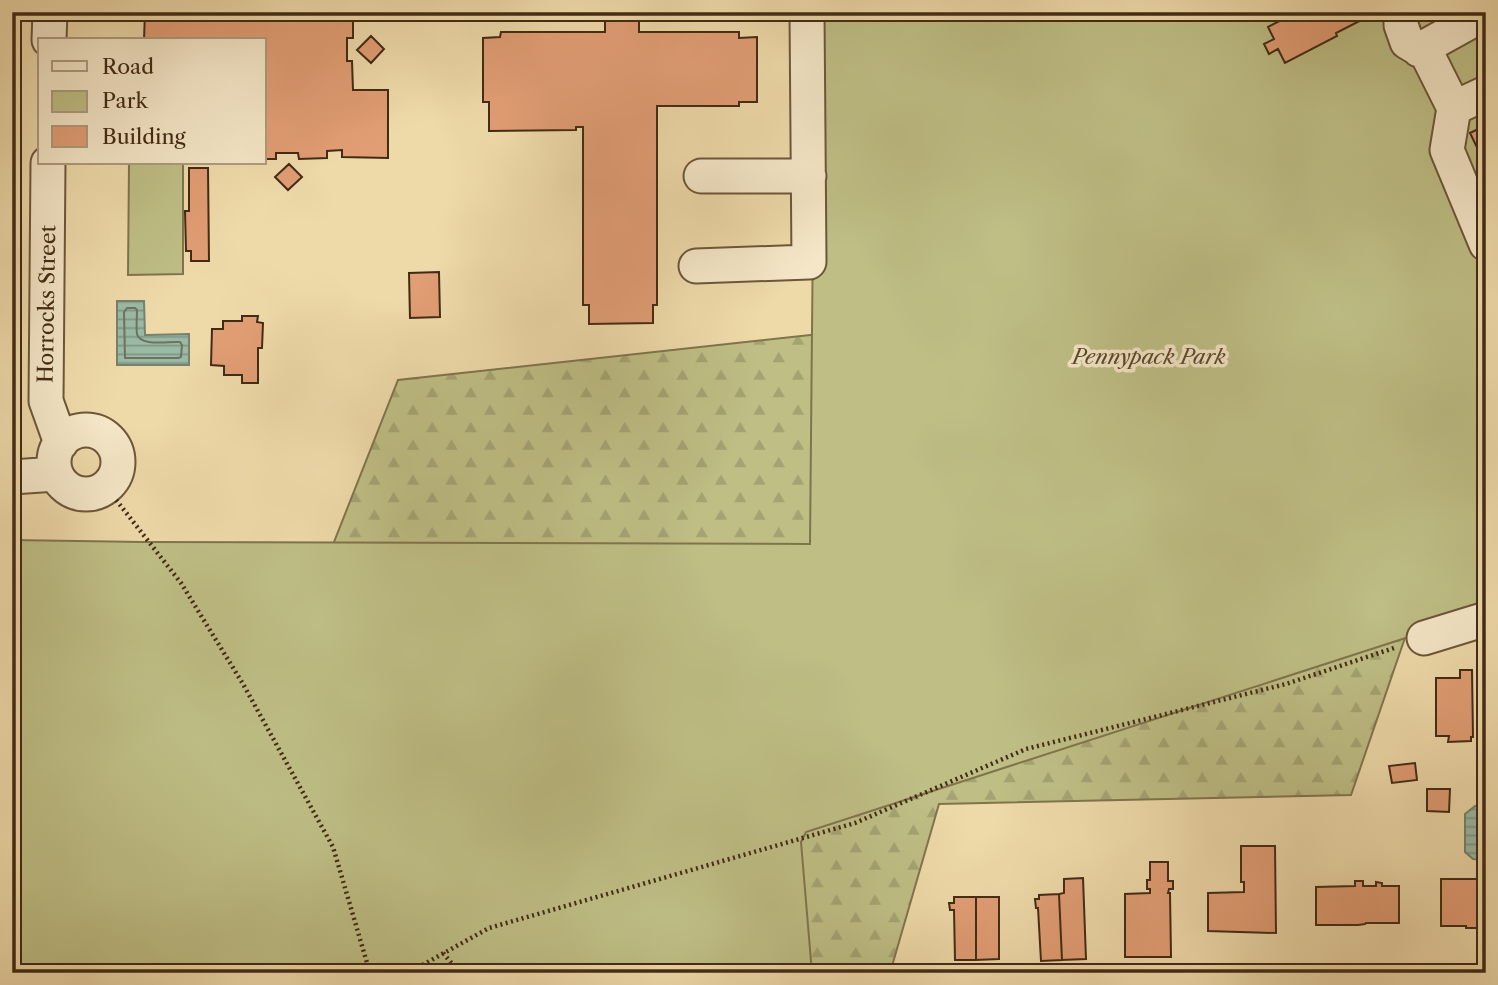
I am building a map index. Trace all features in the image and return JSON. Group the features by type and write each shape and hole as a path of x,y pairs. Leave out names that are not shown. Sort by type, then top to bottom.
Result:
{"street":[{"path":"50,12 50,38"},
{"path":"696,266 809,262 807,12"},
{"path":"1401,12 1401,25 1406,42 1427,54 1454,108 1447,150 1486,244"},
{"path":"1419,50 1486,13"},
{"path":"1454,108 1486,93"},
{"name":"Horrocks Street","path":"48,164 46,401 58,458"},
{"path":"701,176 809,176"},
{"path":"90,430 110,441 116,450 118,461 116,472 106,487 92,494 81,494 61,484 58,458 69,435 90,430"},
{"path":"12,477 58,458"},
{"path":"1424,638 1486,620"}],"path":[{"path":"106,487 181,583 243,684 333,847 370,973"},
{"path":"408,973 489,928 855,823 1026,749 1286,684 1424,638"},
{"path":"443,953 460,973"},
{"path":"718,973 729,968 740,973"}],"green space":[{"name":"Pennypack Park","path":"815,12 1486,12 1486,612 806,832 801,842 812,973 12,973 12,540 810,544"},
{"path":"129,164 183,164 183,274 128,275"},
{"path":"856,330 1408,629 1351,795 939,804 890,973 12,973 315,590 398,380"}],"water":[{"path":"117,301 144,301 145,335 189,334 189,365 117,365"},
{"path":"1486,805 1486,860 1473,859 1465,852 1465,814 1475,806"}],"building":[{"path":"145,12 353,12 353,38 347,38 347,61 352,61 353,90 388,90 388,158 342,157 342,150 327,151 327,158 299,159 298,153 276,153 276,159 266,159 266,38 144,38"},
{"path":"605,12 639,12 639,32 739,32 739,38 757,37 757,102 739,102 739,106 657,106 657,305 653,305 653,323 589,324 589,305 583,305 583,127 576,127 576,130 489,131 489,102 483,102 483,38 500,37 501,32 605,32"},
{"path":"1297,12 1377,12 1285,63 1278,49 1269,54 1264,44 1274,39 1268,27"},
{"path":"371,36 384,49 371,63 357,50"},
{"path":"1486,125 1486,166 1470,133"},
{"path":"289,164 302,177 288,190 275,177"},
{"path":"189,168 208,168 209,261 191,261 191,251 186,251 185,211 189,211"},
{"path":"439,272 440,317 410,318 409,273"},
{"path":"242,316 258,316 257,322 263,323 262,348 258,348 258,383 242,383 242,375 224,375 224,366 211,365 212,329 223,329 223,321 242,321"},
{"path":"1460,670 1472,670 1473,737 1471,741 1448,742 1449,736 1436,736 1436,678 1460,678"},
{"path":"1415,763 1417,780 1392,783 1389,766"},
{"path":"1427,789 1450,789 1449,812 1427,811"},
{"path":"1241,846 1275,846 1276,933 1208,931 1208,893 1244,892 1244,882 1241,882"},
{"path":"1150,862 1168,862 1168,881 1173,881 1173,889 1169,889 1168,893 1171,957 1125,957 1125,894 1150,893 1147,880 1150,880"},
{"path":"1083,878 1086,959 1062,960 1059,894 1064,893 1064,879"},
{"path":"1441,879 1486,879 1486,928 1441,926"},
{"path":"1355,881 1363,881 1363,886 1376,886 1376,882 1382,883 1382,886 1399,886 1399,923 1316,925 1316,887 1355,886"},
{"path":"1059,894 1062,960 1041,961 1038,908 1035,899 1039,899 1039,895"},
{"path":"954,897 976,897 976,960 955,960 954,910 950,910 949,903 954,903"},
{"path":"976,897 999,897 999,959 976,960"}]}
